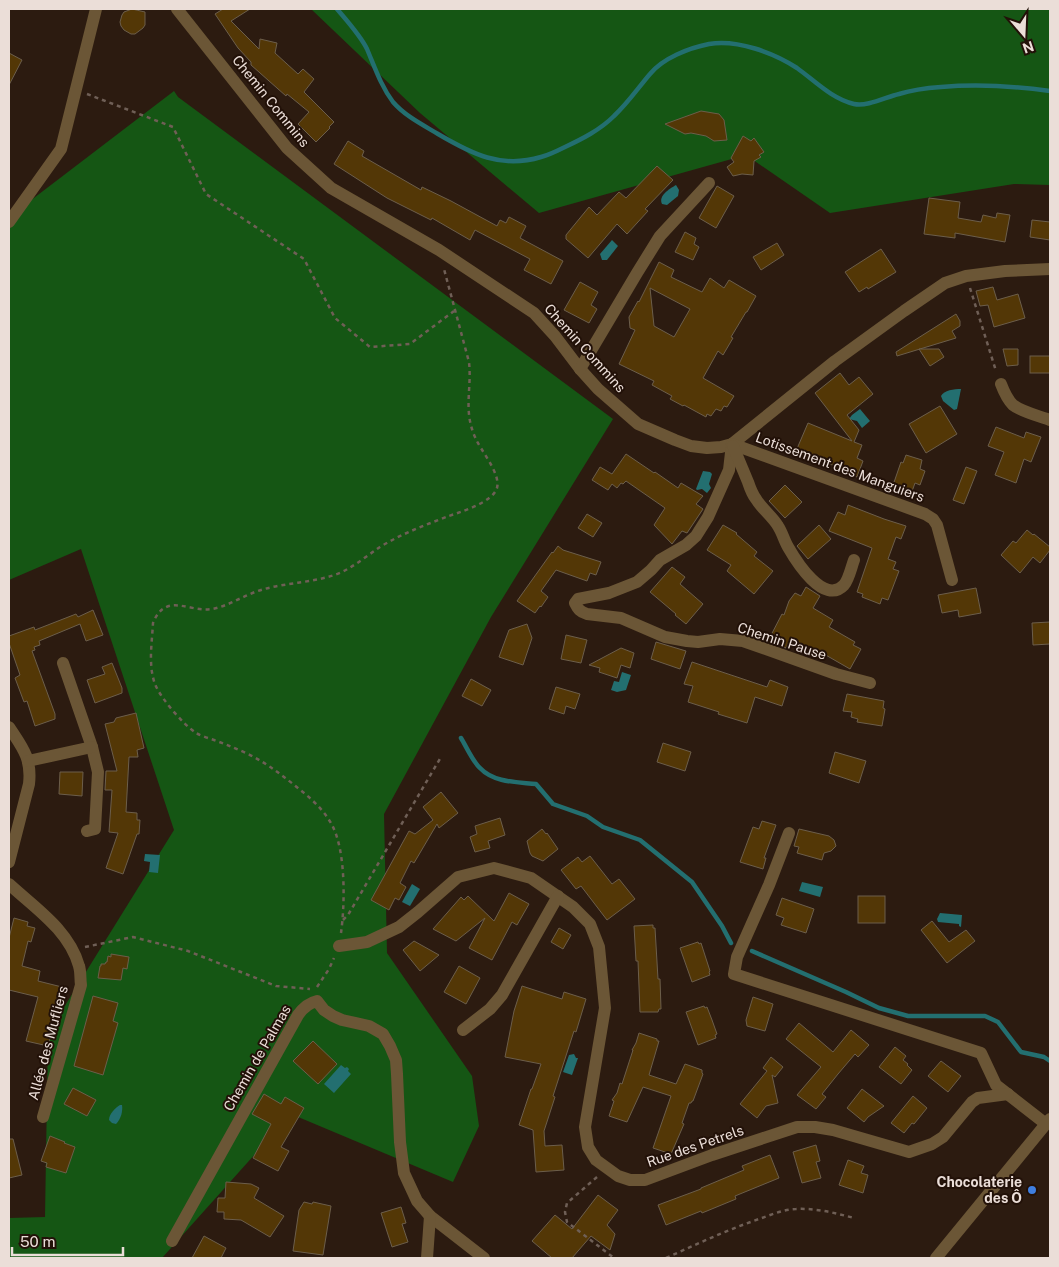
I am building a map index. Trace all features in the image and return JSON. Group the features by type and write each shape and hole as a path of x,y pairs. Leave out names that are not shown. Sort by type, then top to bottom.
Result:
{"street":[{"path":"9,222 61,150 96,9"},
{"name":"Chemin Commins","path":"177,9 287,148 331,188 439,250 534,313 598,389 638,424 691,446 707,448 732,444 835,361 945,283 966,276 1005,271 1050,269"},
{"path":"580,369 660,236 709,183"},
{"path":"1001,384 1009,400 1018,409 1050,420"},
{"path":"732,444 754,497 775,521 787,546 812,580 825,589 832,591 838,589 846,582 854,560"},
{"name":"Lotissement des Manguiers","path":"732,444 925,514 933,519 937,526 952,580"},
{"name":"Chemin Pause","path":"732,444 729,470 708,517 696,536 686,545 660,560 637,582 609,593 578,599 575,604 579,610 587,614 621,618 666,637 687,642 720,638 743,641 836,674 870,683"},
{"path":"63,663 92,747 98,772 95,830 87,831"},
{"path":"9,727 28,760 30,774 9,862"},
{"path":"28,760 92,747"},
{"path":"789,833 769,885 737,957 734,974 981,1053 996,1085 1048,1122 936,1258"},
{"name":"Rue des Petrels","path":"339,946 366,942 399,927 458,877 494,868 531,878 573,907 590,924 599,947 605,1008 585,1127 588,1147 596,1160 618,1176 630,1180 645,1180 712,1155 797,1127 833,1130 909,1152 932,1144 943,1137 972,1102 978,1098 1008,1094"},
{"name":"Allée des Mufliers","path":"9,884 65,937 79,967 80,986 43,1117"},
{"path":"463,1030 490,1009 502,995 558,896"},
{"name":"Chemin de Palmas","path":"172,1241 298,1015 306,1005 317,1001 324,1010 333,1016 369,1026 383,1034 396,1060 400,1142 404,1173 417,1201 430,1216 484,1258"},
{"path":"427,1258 430,1216"}],"path":[{"path":"76,89 173,127 206,194 304,259 335,318 370,346 410,344 454,311"},
{"path":"72,950 133,936 188,951 276,986 316,989 329,969 339,946 343,920 343,866 340,846 333,825 322,809 308,795 268,764 247,753 197,734 181,720 155,684 151,667 153,623 155,617 160,612 173,604 199,609 220,607 262,589 326,577 342,572 398,537 481,503 492,496 497,487 496,477 470,424 468,409 469,362 439,250"},
{"path":"966,276 1001,384"},
{"path":"343,920 348,915 441,757"},
{"path":"607,1168 567,1203 565,1212 567,1222 614,1258"},
{"path":"666,1258 736,1227 786,1210 809,1209 832,1212 854,1218"}],"green space":[{"path":"311,9 1050,9 1050,185 1014,184 830,213 746,155 539,213 420,113"},
{"path":"174,91 178,97 613,419 491,617 384,814 387,953 472,1076 479,1126 453,1182 291,1114 162,1258 9,1258 9,1218 45,1217 48,1033 174,830 81,549 9,580 9,217"}],"water":[{"path":"676,185 679,190 678,196 667,205 662,204 663,196"},
{"path":"612,240 618,246 607,260 602,260 600,254"},
{"path":"961,389 957,409 954,410 943,401 941,396 947,391"},
{"path":"860,409 870,421 862,428 857,421 849,419"},
{"path":"703,471 712,474 709,484 711,488 707,493 702,489 696,489"},
{"path":"622,672 631,675 626,690 617,692 611,690 614,681 619,682"},
{"path":"145,854 160,855 158,873 149,872 150,862 144,861"},
{"path":"802,882 823,887 820,897 799,891"},
{"path":"412,884 420,889 410,906 402,902"},
{"path":"940,913 962,915 961,927 959,924 938,922 937,919"},
{"path":"574,1054 578,1058 572,1075 563,1072 569,1055"},
{"path":"341,1065 345,1068 347,1067 351,1074 334,1093 324,1084"},
{"path":"122,1105 122,1112 120,1117 116,1124 112,1123 109,1120 110,1116 114,1109"}],"building":[{"path":"132,9 145,12 145,25 135,34 124,30 120,22 124,12"},
{"path":"223,9 250,9 231,21 259,49 260,39 277,43 275,53 298,74 303,69 314,79 304,92 334,122 316,142 298,124 309,112 287,94 286,96 251,65 251,62 238,48 215,14"},
{"path":"9,53 22,60 9,85"},
{"path":"701,111 719,114 724,120 727,140 714,141 706,136 691,133 685,134 665,124"},
{"path":"743,136 751,141 754,138 764,152 759,155 761,157 754,161 753,175 742,174 733,176 727,167 734,162 731,158"},
{"path":"348,141 364,151 362,156 421,190 422,187 497,226 500,220 506,223 509,217 526,226 520,238 563,261 551,284 524,270 530,259 475,230 470,240 432,218 431,220 387,198 334,164"},
{"path":"657,166 673,180 645,209 648,211 627,234 617,224 588,258 566,239 566,235 589,207 597,215 619,192 626,198"},
{"path":"717,186 734,196 716,228 699,218"},
{"path":"929,198 960,202 958,218 981,222 983,215 996,218 997,213 1010,215 1005,242 955,233 955,238 924,234"},
{"path":"1032,220 1050,222 1050,240 1030,237"},
{"path":"685,232 696,238 694,244 699,247 693,260 675,252"},
{"path":"777,243 784,255 761,270 753,257"},
{"path":"881,249 896,272 868,289 867,287 859,292 845,272"},
{"path":"659,262 674,270 671,277 702,292 710,278 724,288 729,280 756,296 731,337 733,338 723,355 718,351 703,378 734,396 727,407 724,406 721,411 716,409 711,416 707,414 706,417 670,399 672,396 652,385 654,381 619,364 635,330 630,328 629,317 639,302","holes":["650,288 690,309 674,337 654,326"]},
{"path":"580,282 598,292 591,305 597,309 589,323 564,310"},
{"path":"993,287 997,300 1018,294 1025,318 994,327 988,305 980,306 976,291"},
{"path":"956,314 960,321 960,326 952,331 956,338 897,356 896,352"},
{"path":"919,349 939,349 944,357 930,366"},
{"path":"1003,349 1018,349 1018,365 1007,366"},
{"path":"1030,356 1050,356 1050,373 1030,373"},
{"path":"840,373 849,385 859,377 873,394 847,415 859,430 854,442 862,445 857,458 863,461 857,477 796,451 808,423 852,441 815,393"},
{"path":"940,406 957,434 926,453 909,424"},
{"path":"996,427 1024,438 1026,432 1041,437 1031,462 1024,459 1016,483 995,475 1004,452 988,446"},
{"path":"626,454 678,488 681,483 703,496 696,504 703,509 687,533 682,531 672,544 654,525 665,508 626,481 617,488 612,484 608,490 592,480 600,467 612,474"},
{"path":"906,455 922,460 920,469 925,471 920,485 915,483 910,497 891,491 901,462 903,463"},
{"path":"966,467 977,471 964,504 953,500"},
{"path":"785,485 802,502 785,518 769,501"},
{"path":"848,505 906,526 901,539 896,537 888,559 896,562 893,569 899,571 888,600 882,598 880,604 862,597 863,594 857,592 872,548 829,531 838,512 845,515"},
{"path":"587,514 602,523 593,537 578,528"},
{"path":"723,525 737,533 757,552 754,556 773,571 754,594 727,571 731,565 707,550"},
{"path":"819,525 831,539 808,559 797,546"},
{"path":"1027,530 1050,547 1050,550 1040,563 1033,557 1020,573 1001,555 1013,541 1016,543"},
{"path":"558,546 563,550 601,562 596,575 590,573 587,581 556,570 541,591 548,597 535,613 517,601"},
{"path":"672,567 685,577 680,584 703,604 686,624 650,592"},
{"path":"806,587 820,596 813,608 833,620 829,627 855,642 853,645 861,649 850,669 817,650 816,652 790,639 786,648 769,639 782,614 784,615 789,601 795,593 801,596"},
{"path":"976,588 981,613 959,617 958,610 942,613 938,595"},
{"path":"93,610 103,635 86,641 80,624 39,641 40,645 34,647 35,650 32,651 55,714 55,719 35,726 27,701 24,702 15,678 20,675 9,643 9,636 34,627 35,630 76,614 78,617"},
{"path":"1050,622 1050,644 1033,645 1032,623"},
{"path":"527,624 532,638 523,665 499,657 509,630"},
{"path":"566,635 587,640 581,663 561,659"},
{"path":"656,642 686,651 680,669 651,659"},
{"path":"621,648 634,653 630,668 621,665 617,678 599,672 600,668 589,665"},
{"path":"692,662 767,687 770,680 788,687 782,706 755,697 747,723 688,702 693,686 684,684"},
{"path":"112,663 122,688 122,693 95,703 87,680 105,674 102,667"},
{"path":"471,679 491,690 482,706 462,696"},
{"path":"556,687 580,694 575,709 566,706 564,714 549,709"},
{"path":"847,694 884,701 883,708 885,709 882,726 857,722 858,719 851,717 852,712 843,711"},
{"path":"136,713 144,748 137,750 138,757 129,757 126,812 137,813 137,820 140,820 139,834 137,834 123,874 106,868 118,833 109,832 112,790 105,790 106,771 117,771 105,724 114,722 116,718"},
{"path":"663,743 691,752 685,771 657,762"},
{"path":"835,752 866,761 859,783 829,773"},
{"path":"60,772 83,772 82,796 59,794"},
{"path":"441,792 458,813 439,828 437,824 414,863 411,861 400,883 406,887 399,900 395,898 389,910 371,900 409,831 415,834 433,820 423,807"},
{"path":"500,818 505,835 488,841 490,848 475,852 470,837 477,834 475,826"},
{"path":"762,821 776,825 764,858 766,858 763,869 740,862 753,827 759,829"},
{"path":"542,829 558,849 543,861 532,856 527,841"},
{"path":"799,829 829,836 834,840 836,846 831,851 824,853 822,860 797,853 799,847 794,846"},
{"path":"590,856 612,884 619,879 635,899 607,920 581,886 576,889 561,870 578,857 582,862"},
{"path":"509,893 529,904 517,925 512,922 492,960 469,948 485,918 456,941 433,929 461,897 464,900 468,896 494,921"},
{"path":"858,896 885,896 885,923 858,923"},
{"path":"782,898 814,909 806,933 781,925 784,918 776,915"},
{"path":"14,918 28,922 27,926 35,928 31,942 28,941 22,966 40,971 38,981 62,987 48,1046 26,1041 38,997 9,990 9,938"},
{"path":"932,921 949,942 966,930 975,941 947,963 921,930"},
{"path":"653,925 653,928 655,928 658,979 660,979 661,1009 658,1012 640,1012 638,961 636,961 634,926"},
{"path":"559,928 571,935 563,949 551,942"},
{"path":"414,941 439,955 420,971 403,950"},
{"path":"698,942 699,944 701,943 710,975 692,982 680,948"},
{"path":"111,954 129,957 127,969 123,968 121,980 98,978 101,964 107,962 108,956 111,957"},
{"path":"459,966 480,978 466,1004 444,992"},
{"path":"522,986 562,999 564,992 586,999 553,1096 555,1097 544,1131 545,1146 562,1145 564,1170 536,1172 533,1130 519,1125 541,1064 505,1057 514,1011"},
{"path":"93,996 118,1003 113,1021 118,1023 103,1075 74,1066"},
{"path":"753,997 773,1004 765,1031 747,1026 746,1020"},
{"path":"704,1006 705,1008 707,1007 717,1034 715,1035 716,1038 698,1045 686,1012"},
{"path":"799,1023 833,1052 851,1030 869,1045 858,1057 855,1054 838,1074 822,1094 826,1097 816,1109 797,1095 821,1067 786,1039"},
{"path":"639,1033 659,1041 649,1075 676,1084 685,1064 702,1070 703,1074 693,1101 689,1103 682,1123 684,1124 671,1154 653,1148 671,1096 643,1087 627,1122 609,1116 614,1101 612,1100 617,1093 620,1083 622,1084"},
{"path":"313,1041 337,1064 318,1084 293,1061"},
{"path":"895,1047 906,1056 903,1060 912,1070 901,1084 879,1067"},
{"path":"771,1057 783,1067 775,1077 772,1075 778,1103 766,1106 757,1118 740,1104 767,1071 763,1068"},
{"path":"941,1061 961,1076 948,1092 928,1076"},
{"path":"73,1088 96,1100 87,1116 64,1104"},
{"path":"862,1089 884,1106 864,1122 847,1108"},
{"path":"264,1094 281,1104 285,1097 304,1108 281,1147 289,1151 278,1171 253,1158 271,1124 252,1114"},
{"path":"913,1096 927,1108 904,1133 891,1123"},
{"path":"50,1136 75,1147 66,1173 46,1167 47,1163 41,1161"},
{"path":"9,1139 13,1139 22,1175 9,1178"},
{"path":"816,1145 820,1161 816,1162 821,1178 802,1183 793,1152"},
{"path":"770,1155 779,1178 735,1196 736,1199 666,1225 658,1205 744,1170 742,1166"},
{"path":"848,1160 864,1166 861,1173 868,1175 863,1193 839,1185"},
{"path":"226,1182 251,1184 259,1188 254,1198 284,1216 270,1237 241,1220 224,1219 224,1212 217,1212 218,1198 225,1198"},
{"path":"598,1195 618,1210 607,1225 615,1234 610,1250 591,1236 572,1258 552,1258 532,1241 555,1215 572,1229"},
{"path":"304,1202 331,1206 323,1255 293,1251 299,1210"},
{"path":"401,1207 406,1223 402,1224 408,1242 392,1247 381,1213"},
{"path":"204,1236 226,1248 221,1258 192,1258"}],"waterway":[{"path":"337,9 364,44 385,90 398,107 420,124 463,148 487,158 500,160 513,161 541,157 584,137 603,126 614,116 655,68 685,51 709,44 743,45 766,52 788,62 838,98 859,105 909,91 941,87 996,86 1050,91"},
{"path":"461,738 475,762 492,777 506,781 536,784 553,804 587,816 603,827 640,840 692,882 722,926 731,943"},
{"path":"752,951 879,1008 908,1016 985,1016 998,1022 1021,1052 1044,1057 1050,1061"}],"place":[{"name":"Chocolaterie des Ô","path":"1032,1190"}]}
